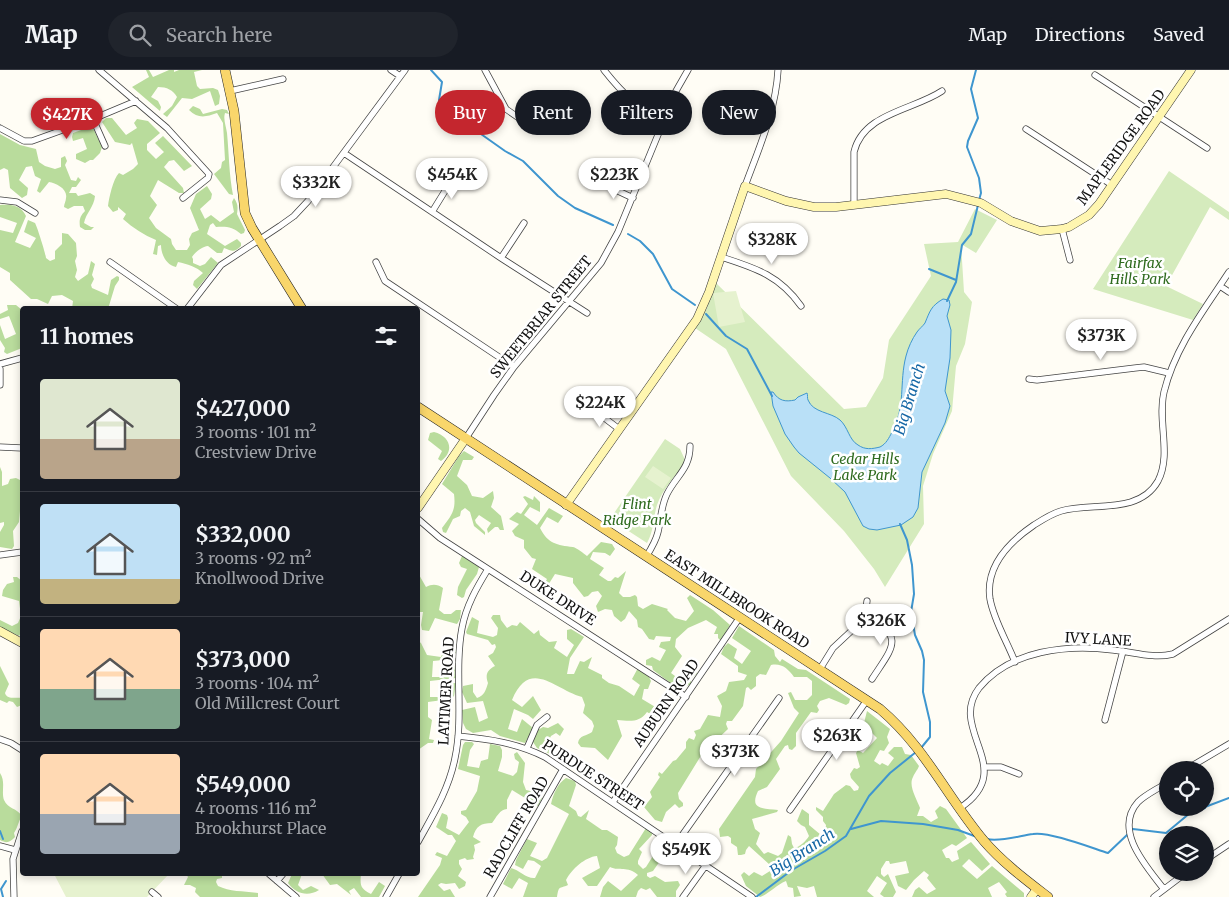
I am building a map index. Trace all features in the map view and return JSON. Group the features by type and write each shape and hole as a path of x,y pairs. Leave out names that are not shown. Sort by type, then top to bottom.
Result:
{"main road":[{"path":"225,70 234,111 245,213 300,306"},
{"name":"EAST MILLBROOK ROAD","path":"420,408 820,669 890,717 914,742 976,831 992,850 1048,897"}],"street":[{"path":"99,70 170,132 209,174 208,178 184,198"},
{"path":"391,70 400,76"},
{"path":"189,306 221,265 294,216 308,201 405,70"},
{"path":"485,70 506,109 515,115"},
{"path":"604,70 620,90"},
{"name":"SWEETBRIAR STREET","path":"677,90 688,70"},
{"path":"566,505 697,319 709,292 772,107 778,70"},
{"name":"MAPLERIDGE ROAD","path":"1062,230 1088,215 1099,204 1191,70"},
{"path":"1095,75 1207,148"},
{"path":"230,91 283,79"},
{"path":"854,205 854,152 860,137 877,121 931,98 942,91"},
{"path":"0,128 24,141 32,142 136,101"},
{"path":"93,119 105,146"},
{"path":"1026,129 1112,185"},
{"name":"SWEETBRIAR STREET","path":"466,438 514,367 601,263 618,232 658,135"},
{"path":"344,153 501,258 588,313"},
{"path":"432,212 453,178"},
{"path":"603,184 633,198"},
{"path":"745,186 804,206 836,207 946,194 981,203 1011,221 1030,229 1062,230 1070,260"},
{"path":"0,200 17,202 35,214"},
{"path":"501,258 524,223"},
{"path":"721,258 769,275 787,288 801,306"},
{"path":"110,262 174,306"},
{"path":"376,262 385,281 514,367"},
{"path":"1015,662 998,624 990,599 989,589 992,572 1004,551 1012,542 1054,514 1078,508 1129,503 1141,498 1154,487 1164,464 1161,413 1169,373 1186,338 1229,272"},
{"path":"1220,286 1229,292"},
{"path":"0,364 20,359"},
{"path":"1029,379 1037,380 1144,367 1169,373"},
{"path":"0,369 0,385"},
{"path":"594,410 619,429"},
{"path":"420,505 466,438"},
{"path":"646,557 658,534 660,515 667,493 684,470 688,461 690,446"},
{"path":"0,447 20,448"},
{"name":"DUKE DRIVE","path":"420,521 440,538 686,697"},
{"path":"0,555 20,552"},
{"name":"LATIMER ROAD","path":"420,838 449,782 456,756 462,626 472,597 488,569"},
{"path":"820,669 833,648 862,621 865,616 867,601"},
{"path":"865,616 883,627 890,633 892,638 890,652 872,679"},
{"name":"AUBURN ROAD","path":"613,802 740,617"},
{"name":"IVY LANE","path":"960,808 978,793 984,776 984,767 970,718 971,706 975,695 983,684 997,672 1015,662 1040,653 1064,648 1123,651 1160,657 1173,654 1229,620"},
{"path":"0,631 20,642"},
{"path":"1105,720 1123,651"},
{"path":"676,844 778,698"},
{"path":"790,810 867,700"},
{"path":"527,748 537,725 547,717"},
{"name":"PURDUE STREET","path":"458,736 498,740 527,748 545,757 752,897"},
{"path":"0,739 20,749"},
{"path":"1200,761 1229,744"},
{"path":"984,767 1002,767 1019,774"},
{"name":"RADCLIFF ROAD","path":"490,897 563,769"},
{"path":"1159,788 1138,803 1132,814 1129,826 1132,845 1163,888"},
{"path":"14,897 13,870 15,850 20,836"},
{"path":"1214,854 1229,844"},
{"path":"0,846 15,850"},
{"path":"683,897 706,865"},
{"path":"271,876 296,897"},
{"path":"277,881 281,876"},
{"path":"386,897 398,876"},
{"path":"1154,897 1174,881"},
{"path":"1031,897 1037,889"},
{"path":"152,892 158,897"}],"green space":[{"path":"146,70 149,70 153,77 169,70 174,70 174,72 179,70 202,70 194,72 197,86 200,89 213,88 218,90 220,96 219,104 215,106 210,91 192,99 182,98 167,117 163,114 172,106 177,97 174,92 167,88 158,87 151,97 158,101 161,107 160,111 132,87 149,77"},
{"path":"193,106 200,109 203,114 222,109 227,110 229,114 225,113 224,118 233,195 229,194 214,174 221,168 222,162 225,160 223,123 217,113 206,116 196,115 189,110"},
{"path":"106,118 112,118 126,135 137,128 134,123 137,119 148,121 160,133 147,144 147,150 156,159 164,152 155,143 163,136 192,166 184,171 174,160 169,161 164,167 183,188 184,193 179,193 158,180 150,196 157,205 149,218 156,228 171,239 176,250 187,250 192,233 199,230 190,208 196,194 207,186 212,194 211,199 200,209 205,219 211,215 220,222 234,212 232,202 234,198 237,214 245,230 244,233 241,234 229,227 216,227 213,223 210,225 207,234 225,246 237,239 241,246 233,251 224,248 222,253 217,253 206,246 195,253 192,257 193,263 200,266 205,264 211,257 218,263 197,289 193,285 194,281 203,273 195,267 178,262 176,267 169,264 163,255 161,245 158,246 157,255 153,254 156,240 139,231 123,219 126,214 118,207 118,210 113,212 108,206 115,180 119,173 123,175 138,164 132,143 130,145 115,142 102,122"},
{"path":"92,126 102,147 100,153 93,160 85,163 76,159 76,154 87,149 83,138 73,141 72,137 73,133"},
{"path":"0,134 20,145 36,149 39,162 45,166 55,169 61,167 61,158 65,156 67,161 65,165 71,180 76,181 78,177 81,180 76,187 72,187 69,193 76,193 78,196 90,193 95,196 84,223 94,227 91,230 85,230 80,227 80,218 85,211 83,206 74,206 68,209 64,207 66,195 61,187 49,182 40,193 37,191 41,179 35,176 32,166 26,167 19,180 28,188 27,195 22,198 10,188 8,170 4,168 0,170"},
{"name":"Fairfax Hills Park","path":"1169,171 1229,212 1229,220 1210,207 1166,286 1203,304 1193,320 1093,289"},
{"path":"0,205 15,206 24,212 26,216 15,242 30,248 36,238 24,232 28,220 35,223 46,258 50,261 55,259 55,251 62,244 62,233 68,234 76,243 77,256 75,261 77,270 75,277 78,281 88,274 91,261 95,264 92,275 94,279 91,285 92,288 108,295 111,280 117,276 119,277 109,306 72,306 73,301 62,295 52,296 48,304 37,299 31,299 10,280 10,273 0,267 0,230 13,233 17,223 0,217"},
{"name":"Cedar Hills Lake Park","path":"975,209 997,220 976,253 961,244 964,292 972,302 965,344 956,366 952,411 933,454 923,486 924,524 885,587 874,569 844,531 791,476 726,349 695,328 707,308 714,281 844,409 866,407 883,378 889,340 931,276 924,244 958,242"},
{"path":"736,291 745,322 719,327 713,293"},
{"path":"7,305 16,305 20,308 20,349 7,354 4,352 5,348 0,340 0,325 5,339 16,334 9,316 0,319 0,314 8,310"},
{"path":"434,432 444,437 449,444 448,453 441,461 438,459 442,451 428,440 430,433"},
{"name":"Flint Ridge Park","path":"665,439 680,449 686,462 659,499 647,543 610,519"},
{"path":"464,451 474,457 472,460 463,460 457,476 467,485 472,496 483,498 493,491 494,498 491,507 501,516 504,530 495,527 488,533 487,529 491,523 479,515 475,520 485,532 485,535 474,526 470,512 465,508 461,511 460,516 453,519 446,533 443,532 442,528 452,512 454,494 442,484"},
{"path":"653,466 671,478 663,489 645,477"},
{"path":"0,467 2,486 8,484 10,479 16,478 20,480 19,522 13,531 14,546 12,549 0,547 0,532 4,522 0,523"},
{"path":"525,496 533,500 534,496 540,502 540,512 530,507 524,515 537,525 549,508 563,516 558,523 547,517 540,528 550,541 575,548 587,556 601,542 612,544 615,549 610,556 605,553 593,552 590,559 604,568 599,575 608,581 615,577 618,578 626,571 619,593 623,597 635,595 638,606 643,609 652,604 668,609 675,618 686,621 694,611 687,598 690,595 713,610 730,625 721,641 718,638 718,634 714,634 717,627 706,620 688,628 676,639 675,647 682,656 671,673 679,679 688,667 697,673 691,679 691,684 680,690 653,670 652,666 646,665 646,660 652,657 660,661 666,650 659,647 661,642 670,641 671,637 656,636 654,640 649,639 642,629 638,627 637,620 629,611 621,622 614,616 612,610 605,609 598,612 596,606 602,596 598,591 584,597 573,583 573,578 555,574 545,590 535,589 533,584 542,588 547,579 532,569 536,559 532,558 524,548 524,540 515,536 512,531 519,524 509,519 517,512 521,514 528,504 523,497"},
{"path":"462,556 479,567 477,574 462,598 457,595 458,587 467,569 461,567 459,563"},
{"path":"420,576 426,587 435,585 443,588 439,610 444,614 451,614 456,610 461,610 460,619 457,624 435,618 429,631 422,630 423,612 420,612"},
{"path":"13,577 20,579 20,608 19,601 2,596 7,584 14,582"},
{"path":"493,615 500,615 507,628 512,625 517,626 520,622 534,634 539,630 540,635 549,642 557,641 554,648 567,657 574,645 567,639 567,630 571,629 584,637 570,658 567,674 574,674 580,661 584,662 592,657 588,668 602,675 602,678 609,683 619,686 634,696 640,685 632,679 638,668 648,675 651,681 648,689 644,689 642,699 662,709 665,714 659,719 647,712 637,720 617,720 622,736 608,760 595,748 581,747 578,743 582,737 592,732 594,726 592,721 583,713 585,705 582,697 544,680 535,678 527,680 519,687 512,700 522,707 533,696 541,710 533,719 514,709 508,729 517,732 522,719 533,728 525,743 500,736 491,730 473,733 466,729 463,723 462,710 475,707 479,722 488,718 483,701 467,703 462,692 463,686 473,684 473,692 477,698 483,694 488,683 487,673 495,666 488,656 493,653 496,647 495,644 492,645 488,640 467,634 466,632 472,617 479,621 477,633 493,637 497,635 498,628 491,618"},
{"path":"20,618 19,636 0,627 0,620 12,626 18,623"},
{"path":"739,626 774,650 775,656 780,662 782,659 798,669 806,670 850,699 846,705 829,698 820,701 817,706 819,710 817,713 811,712 796,733 796,746 792,750 789,749 788,745 785,746 776,759 780,769 767,787 758,791 756,805 778,810 777,812 752,819 755,829 760,833 756,844 764,854 768,852 778,856 782,853 788,835 791,837 794,848 806,840 809,836 805,827 797,821 802,809 809,814 809,825 821,835 825,833 826,825 816,807 823,811 834,794 846,785 850,786 854,791 858,790 859,787 850,774 854,768 860,767 856,753 858,750 863,753 877,738 869,730 860,734 856,729 857,725 864,723 867,711 890,729 887,737 889,743 884,751 880,750 874,761 880,765 882,763 888,766 894,758 888,753 894,747 902,747 905,754 911,755 919,766 912,781 920,808 917,816 923,816 931,822 938,818 935,811 940,806 946,809 967,838 956,846 952,844 942,850 946,858 949,858 952,862 959,859 957,851 971,842 990,864 982,871 969,859 962,866 977,879 992,866 1024,893 1024,897 1007,897 1005,894 1007,892 999,882 988,888 992,897 912,897 915,890 919,887 927,894 936,889 927,878 929,875 924,871 906,890 898,886 895,876 909,873 906,861 890,864 889,861 886,861 881,869 881,874 884,877 888,874 896,892 893,897 884,897 880,894 887,883 877,876 867,891 874,897 817,897 814,886 807,888 797,886 801,896 794,897 793,888 788,887 786,881 760,897 746,886 741,875 744,872 749,876 754,872 762,876 770,871 770,865 749,846 745,854 738,855 737,847 731,843 731,838 728,836 720,837 719,829 755,777 756,769 781,741 799,713 794,708 788,693 791,692 795,700 807,700 812,695 812,681 807,677 794,677 787,669 778,665 771,665 766,675 760,674 756,677 756,686 751,690 748,687 746,688 743,706 732,721 727,721 728,729 710,746 703,749 702,754 678,793 683,806 679,808 675,804 666,812 662,822 655,820 644,807 652,797 650,792 660,777 658,775 659,772 662,774 676,760 686,748 686,742 689,738 694,740 696,735 694,731 700,729 708,715 720,717 722,706 717,696 726,691 729,682 744,680 747,675 738,672 738,666 721,654 728,643 737,649 734,658 742,664 751,651 732,638"},
{"path":"420,642 427,655 441,657 444,649 450,647 456,650 454,659 433,661 432,677 444,677 445,664 453,664 456,678 430,681 430,697 442,697 443,684 456,683 454,696 450,699 428,702 428,717 432,720 429,739 434,740 433,743 428,743 420,749"},
{"path":"0,666 9,684 6,695 20,698 20,706 17,707 13,702 9,701 7,703 0,700"},
{"path":"558,723 564,729 560,736 556,733 551,736 547,744 552,748 550,754 537,748 533,742 538,730"},
{"path":"465,742 472,742 474,744 470,750 467,766 479,768 481,761 488,759 490,744 500,746 502,757 498,771 513,776 517,772 519,762 515,759 514,754 517,752 525,763 523,782 526,790 535,792 542,798 538,806 512,790 507,800 507,809 500,812 492,823 477,828 473,837 481,842 474,845 474,859 467,860 465,858 459,860 462,869 458,876 466,882 465,886 459,889 455,883 441,883 438,885 444,891 450,889 455,897 418,897 440,865 442,858 435,855 437,852 447,856 456,841 452,835 448,835 436,827 442,813 447,815 448,818 446,828 459,835 469,822 461,814 461,811 466,810 477,791 480,776 458,769"},
{"path":"0,773 3,780 4,800 20,814 20,820 14,833 15,837 7,842 0,840"},
{"path":"566,778 575,781 576,785 569,806 581,817 589,810 586,819 602,830 607,830 618,837 615,848 617,853 624,857 629,855 646,828 652,832 652,835 639,849 642,852 638,864 643,869 661,843 679,854 674,855 667,851 653,871 647,873 647,876 650,878 655,876 665,882 678,881 680,885 676,891 676,897 657,897 650,888 646,890 641,888 636,897 600,897 603,887 608,881 621,891 638,875 627,869 610,867 597,886 588,886 582,878 600,868 597,856 584,861 575,868 566,880 568,885 560,888 557,897 523,897 528,883 519,878 512,889 503,884 511,868 535,878 541,866 534,861 528,860 523,869 515,865 527,839 537,843 530,856 542,861 547,858 569,814 551,804 556,789"},
{"path":"55,876 167,876 147,897 66,897"},
{"path":"222,876 222,878 217,879 218,886 258,893 258,897 200,897 195,892 196,888 184,885 188,877"},
{"path":"291,876 301,876 298,885 303,890 311,886 319,890 306,894 298,892 288,883"},
{"path":"323,876 361,876 362,886 371,894 379,882 385,886 379,897 361,897 354,888 349,891 351,895 337,884 330,885"}],"water":[{"path":"943,299 949,300 950,305 947,316 951,330 950,358 945,391 950,406 945,423 922,472 918,508 913,517 901,525 877,530 869,529 863,526 845,492 794,447 785,434 773,406 771,392 780,399 788,401 795,400 807,393 810,404 818,410 840,420 855,443 861,447 871,449 880,447 886,443 890,436 899,413 904,366 909,347 915,335 925,323 931,309"}],"waterway":[{"path":"431,70 442,82 439,100 441,108 448,116 471,127 523,161 558,196 575,208 613,225"},
{"name":"Big Branch","path":"976,70 971,89 978,118 967,147 979,178 981,193 979,200"},
{"name":"Big Branch","path":"947,301 956,282 962,245 971,234 978,205"},
{"path":"628,234 640,241 653,254 672,289 695,305"},
{"path":"929,269 956,280"},
{"path":"706,314 726,336 747,349 772,396"},
{"name":"Big Branch","path":"900,524 907,540 912,565 914,594 911,612 915,635 924,660 923,692 930,722 930,737 921,748"},
{"name":"Big Branch","path":"756,897 792,870 825,851 846,836 869,796 890,773 916,752"},
{"path":"1214,804 1229,798"},
{"path":"1131,830 1166,833 1186,816"},
{"path":"851,829 881,821 923,824 958,830 977,837"},
{"path":"0,831 3,839"},
{"path":"987,839 1004,839 1033,834 1049,835 1108,853 1128,834"},
{"path":"3,897 1,889 6,881"}]}
